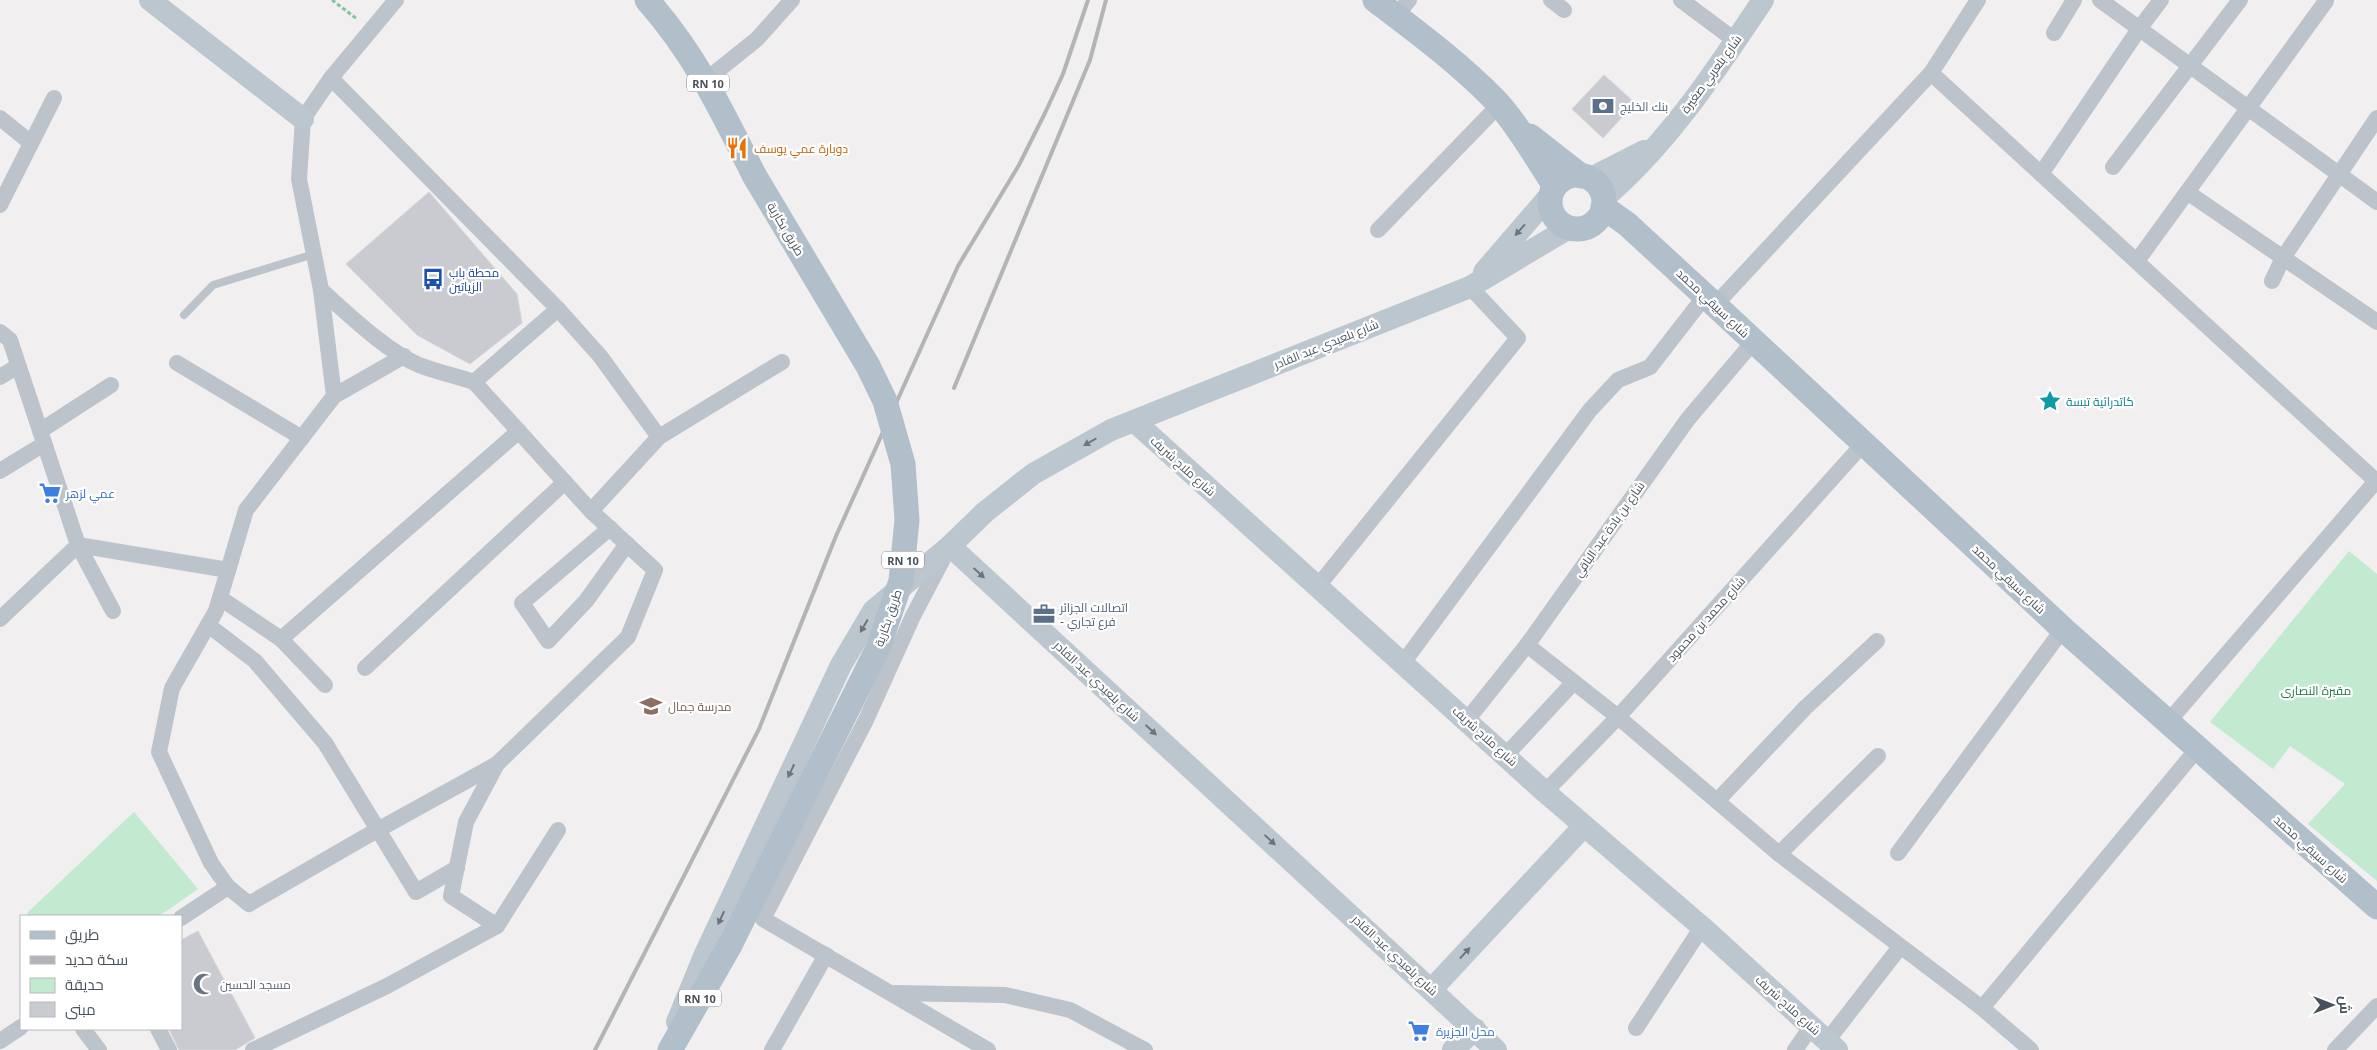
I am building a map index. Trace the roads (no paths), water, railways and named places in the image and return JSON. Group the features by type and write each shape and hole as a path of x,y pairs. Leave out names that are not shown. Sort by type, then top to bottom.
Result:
{"main road":[{"path":"150,0 302,119"},
{"name":"RN 10","path":"647,0 671,27 706,80"},
{"path":"1375,0 1403,8 1450,58 1499,105 1515,125 1553,190"},
{"name":"شارع بلعربي صغيرة","path":"1603,203 1692,102 1763,0"},
{"name":"طريق بكارية","path":"669,1050 730,945 878,648 901,581 907,520 903,464 884,401 868,366 754,175 706,80"},
{"path":"1515,125 1601,191 1603,203 1596,221 1585,228 1574,228"},
{"name":"شارع بلعربي صغيرة","path":"1585,177 1656,145"},
{"path":"1585,177 1567,177 1553,190 1550,201 1555,218 1574,228 1648,243"},
{"name":"شارع بلعيدي عبد القادر","path":"1470,287 1553,190"},
{"name":"شارع سبيقي محمد","path":"1603,203 2063,629 2377,907"},
{"name":"شارع بلعيدي عبد القادر","path":"1496,1050 950,546 985,512 1033,474 1111,430 1470,287 1574,228"},
{"name":"شارع ملاح شريف","path":"1134,421 1545,792 1702,927 1825,1039"},
{"path":"669,1050 681,1011 704,954 841,666 873,611 950,546"},
{"path":"1432,989 1584,826"},
{"path":"1453,1050 1475,1029"}],"street":[{"path":"334,396 321,290 299,179 302,119 331,78 396,0"},
{"path":"706,80 758,39 792,0"},
{"path":"1681,0 1736,40"},
{"path":"1403,664 1590,410 1618,380 1650,367 1710,301 1931,73 1978,0"},
{"path":"2054,33 2074,0"},
{"path":"2100,0 2377,202"},
{"path":"2041,174 2139,29 2162,0"},
{"path":"2113,167 2191,67 2240,0"},
{"path":"2137,261 2326,1"},
{"path":"1931,73 2376,481 2168,722"},
{"path":"331,78 558,309 600,356 659,437"},
{"path":"0,205 54,98"},
{"path":"1378,230 1499,105"},
{"path":"0,118 31,143"},
{"path":"2272,281 2284,258 2377,118"},
{"path":"2187,192 2377,322"},
{"path":"1318,586 1518,338 1470,287"},
{"path":"321,290 362,326 404,356 418,364 474,382 591,511 655,570 628,637 497,764 249,904 228,887 211,863 160,752 172,688 208,625 220,598 246,510 334,396 404,356"},
{"path":"474,382 558,309"},
{"path":"0,332 10,340 78,545 113,611"},
{"name":"شارع بن بادة عبد الباقي","path":"1467,720 1527,645 1688,418 1754,341"},
{"path":"591,511 659,437 782,362"},
{"path":"177,363 302,438"},
{"path":"0,377 18,366"},
{"path":"0,471 111,385"},
{"path":"281,639 519,431"},
{"name":"شارع محمد بن محمود","path":"1545,792 1618,718 1864,443"},
{"path":"365,668 565,482"},
{"path":"610,528 522,603 548,641 586,601 627,544"},
{"path":"78,545 228,570"},
{"path":"0,619 78,545"},
{"path":"950,546 912,616 866,720 763,919 988,1050"},
{"path":"220,598 281,639 325,685"},
{"path":"208,625 255,661 325,743 416,892 457,868"},
{"path":"1898,853 2063,629"},
{"path":"1717,800 1805,708 1877,641"},
{"path":"1527,645 1717,800 1779,854 1982,1008 2031,1050"},
{"path":"1506,755 1573,683"},
{"path":"1982,1008 2198,748"},
{"path":"1779,854 1878,756"},
{"path":"496,926 451,896 466,822 497,764"},
{"path":"253,1050 387,986 496,926 558,830"},
{"path":"182,917 228,887"},
{"path":"1636,1028 1702,927"},
{"path":"1795,1050 1825,1039 1900,947"},
{"path":"772,1050 826,955"},
{"path":"893,993 1005,995 1070,1010 1145,1050"},
{"path":"2335,1050 2377,1006"},
{"path":"0,1041 20,1028"},
{"path":"85,1030 99,1050"},
{"path":"159,1030 169,1050"}],"lane":[{"path":"184,315 213,285 314,254"}],"railway":[{"path":"595,1050 759,729 836,536 958,266 1019,165 1045,113 1063,74 1088,0"},
{"path":"954,388 1090,60 1106,0"}],"place":[{"name":"بنك الخليج","path":"1603,106"},
{"name":"دوبارة عمي يوسف","path":"737,148"},
{"name":"محطة باب الزياتين","path":"433,279"},
{"name":"كاتدرائية تبسة","path":"2050,401"},
{"name":"عمي لزهر","path":"50,493"},
{"name":"اتصالات الجزائر - فرع تجاري","path":"1044,614"},
{"name":"مدرسة جمال","path":"651,706"},
{"name":"مسجد الحسين","path":"204,984"},
{"name":"محل الجزيرة","path":"1419,1031"}],"park label":[{"name":"مقبرة النصارى","path":"2316,690"}]}
